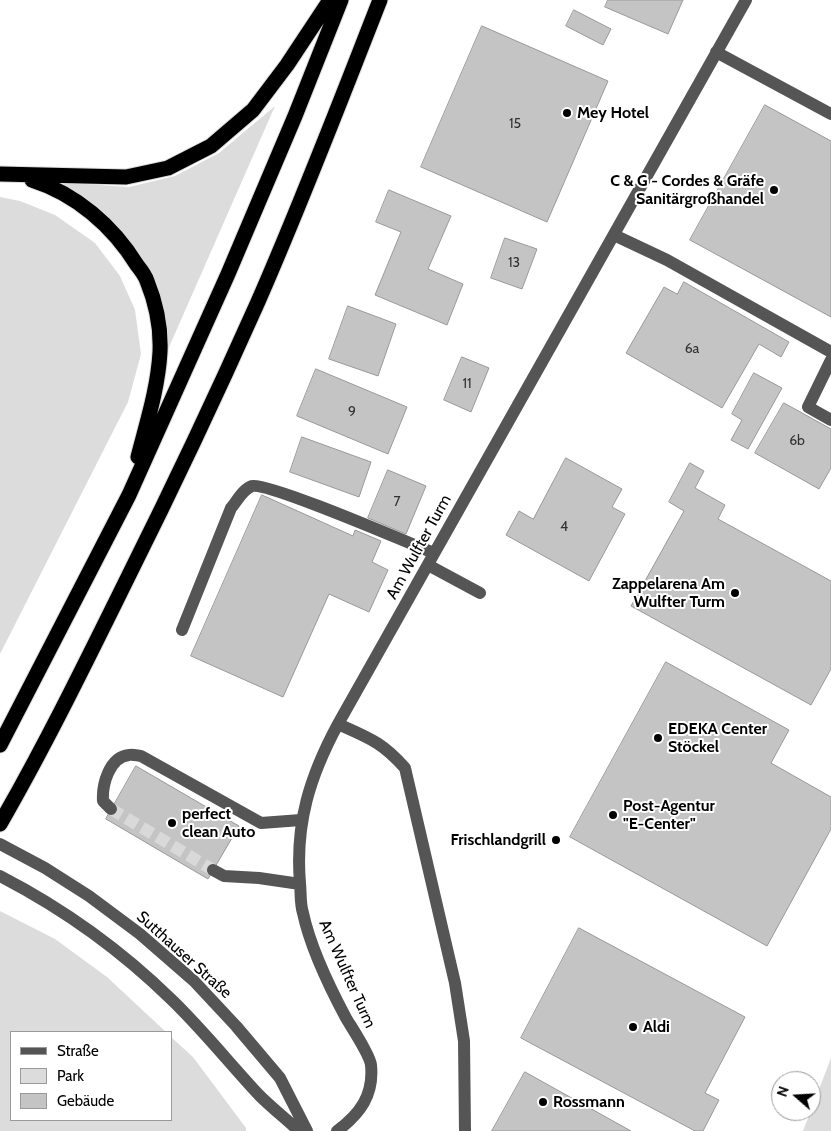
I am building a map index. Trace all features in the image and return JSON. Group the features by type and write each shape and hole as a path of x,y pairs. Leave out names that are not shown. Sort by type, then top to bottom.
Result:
{"highway":[{"path":"0,174 126,177 168,168 211,146 253,110 287,65 330,0"},
{"path":"0,745 129,495 236,256 341,0"},
{"path":"0,824 28,775 93,649 173,486 257,303 327,137 380,0"},
{"path":"17,175 50,186 79,203 112,232 129,252 147,280 158,314 160,351 156,387 129,495"}],"street":[{"name":"Am Wulfter Turm","path":"337,1131 362,1110 370,1087 371,1063 345,1016 314,949 302,912 298,860 301,820 310,787 322,754 338,724 614,235 716,52 741,1"},
{"path":"716,52 831,114"},
{"path":"614,235 667,260 831,352"},
{"path":"831,360 808,407 831,420"},
{"path":"182,630 231,508 243,492 251,486 260,486 304,500 434,553"},
{"path":"428,565 480,593"},
{"path":"338,724 377,741 391,751 405,768 455,983 464,1041 465,1131"},
{"path":"111,809 103,801 102,790 111,768 119,759 128,754 141,756 261,823 301,820"},
{"name":"Sutthauser Straße","path":"0,844 45,868 89,896 140,934 194,981 236,1026 280,1078 307,1131"},
{"path":"214,870 224,876 259,878 300,884"},
{"path":"0,876 77,922 118,953 172,999 260,1096 299,1131"}],"green space":[{"path":"275,106 166,354 165,311 152,276 134,247 111,221 54,182 129,187 175,176 219,153"},
{"path":"0,197 20,201 55,215 95,243 120,276 135,310 141,354 128,402 0,654"},
{"path":"0,911 55,939 107,977 165,1031 10,1031 10,1121 172,1121 172,1038 193,1057 246,1128 246,1131 0,1131"},
{"path":"831,1058 831,1131 803,1131 807,1121 821,1121 821,1084"}],"building":[{"path":"608,0 683,0 668,34 605,7"},
{"path":"574,10 611,29 603,45 566,26"},
{"path":"482,26 608,81 547,222 421,167"},
{"name":"C & G - Cordes & Gräfe Sanitärgroßhandel","path":"765,105 831,141 831,317 690,240"},
{"path":"389,190 451,216 428,269 463,284 447,325 375,295 401,232 376,222"},
{"path":"505,238 537,249 522,289 491,278"},
{"path":"684,282 789,342 781,357 759,344 722,408 626,353 664,287 677,294"},
{"path":"348,306 396,324 378,376 329,359"},
{"path":"462,357 489,368 471,412 444,400"},
{"path":"316,369 407,407 388,454 297,416"},
{"path":"754,373 782,388 748,449 731,440 742,420 732,414"},
{"path":"784,403 831,429 831,468 819,489 755,453"},
{"path":"302,437 371,462 359,497 290,472"},
{"path":"566,458 622,489 612,507 625,514 589,581 506,535 519,511 533,519"},
{"name":"Zappelarena Am Wulfter Turm","path":"690,463 704,471 695,488 725,505 718,519 831,581 831,669 811,705 631,606 684,511 669,502"},
{"path":"388,470 426,486 406,534 368,518"},
{"path":"262,495 353,536 355,530 381,541 372,562 388,570 369,612 329,594 283,697 191,656"},
{"path":"666,662 789,730 771,763 831,797 831,829 767,946 570,837"},
{"name":"perfect clean Auto","path":"136,766 239,826 208,879 106,819"},
{"name":"Aldi","path":"579,928 745,1017 705,1093 719,1100 703,1131 695,1131 521,1038"},
{"name":"Rossmann","path":"525,1072 631,1131 492,1131"}],"tunnel":[{"path":"111,809 213,870"}],"place":[{"name":"Mey Hotel","path":"567,113"},
{"name":"C & G - Cordes & Gräfe Sanitärgroßhandel","path":"774,190"},
{"name":"Zappelarena Am Wulfter Turm","path":"735,593"},
{"name":"EDEKA Center Stöckel","path":"658,738"},
{"name":"Post-Agentur \"E-Center\"","path":"613,815"},
{"name":"perfect clean Auto","path":"172,823"},
{"name":"Frischlandgrill","path":"556,840"},
{"name":"Aldi","path":"633,1027"},
{"name":"Rossmann","path":"543,1102"}]}
